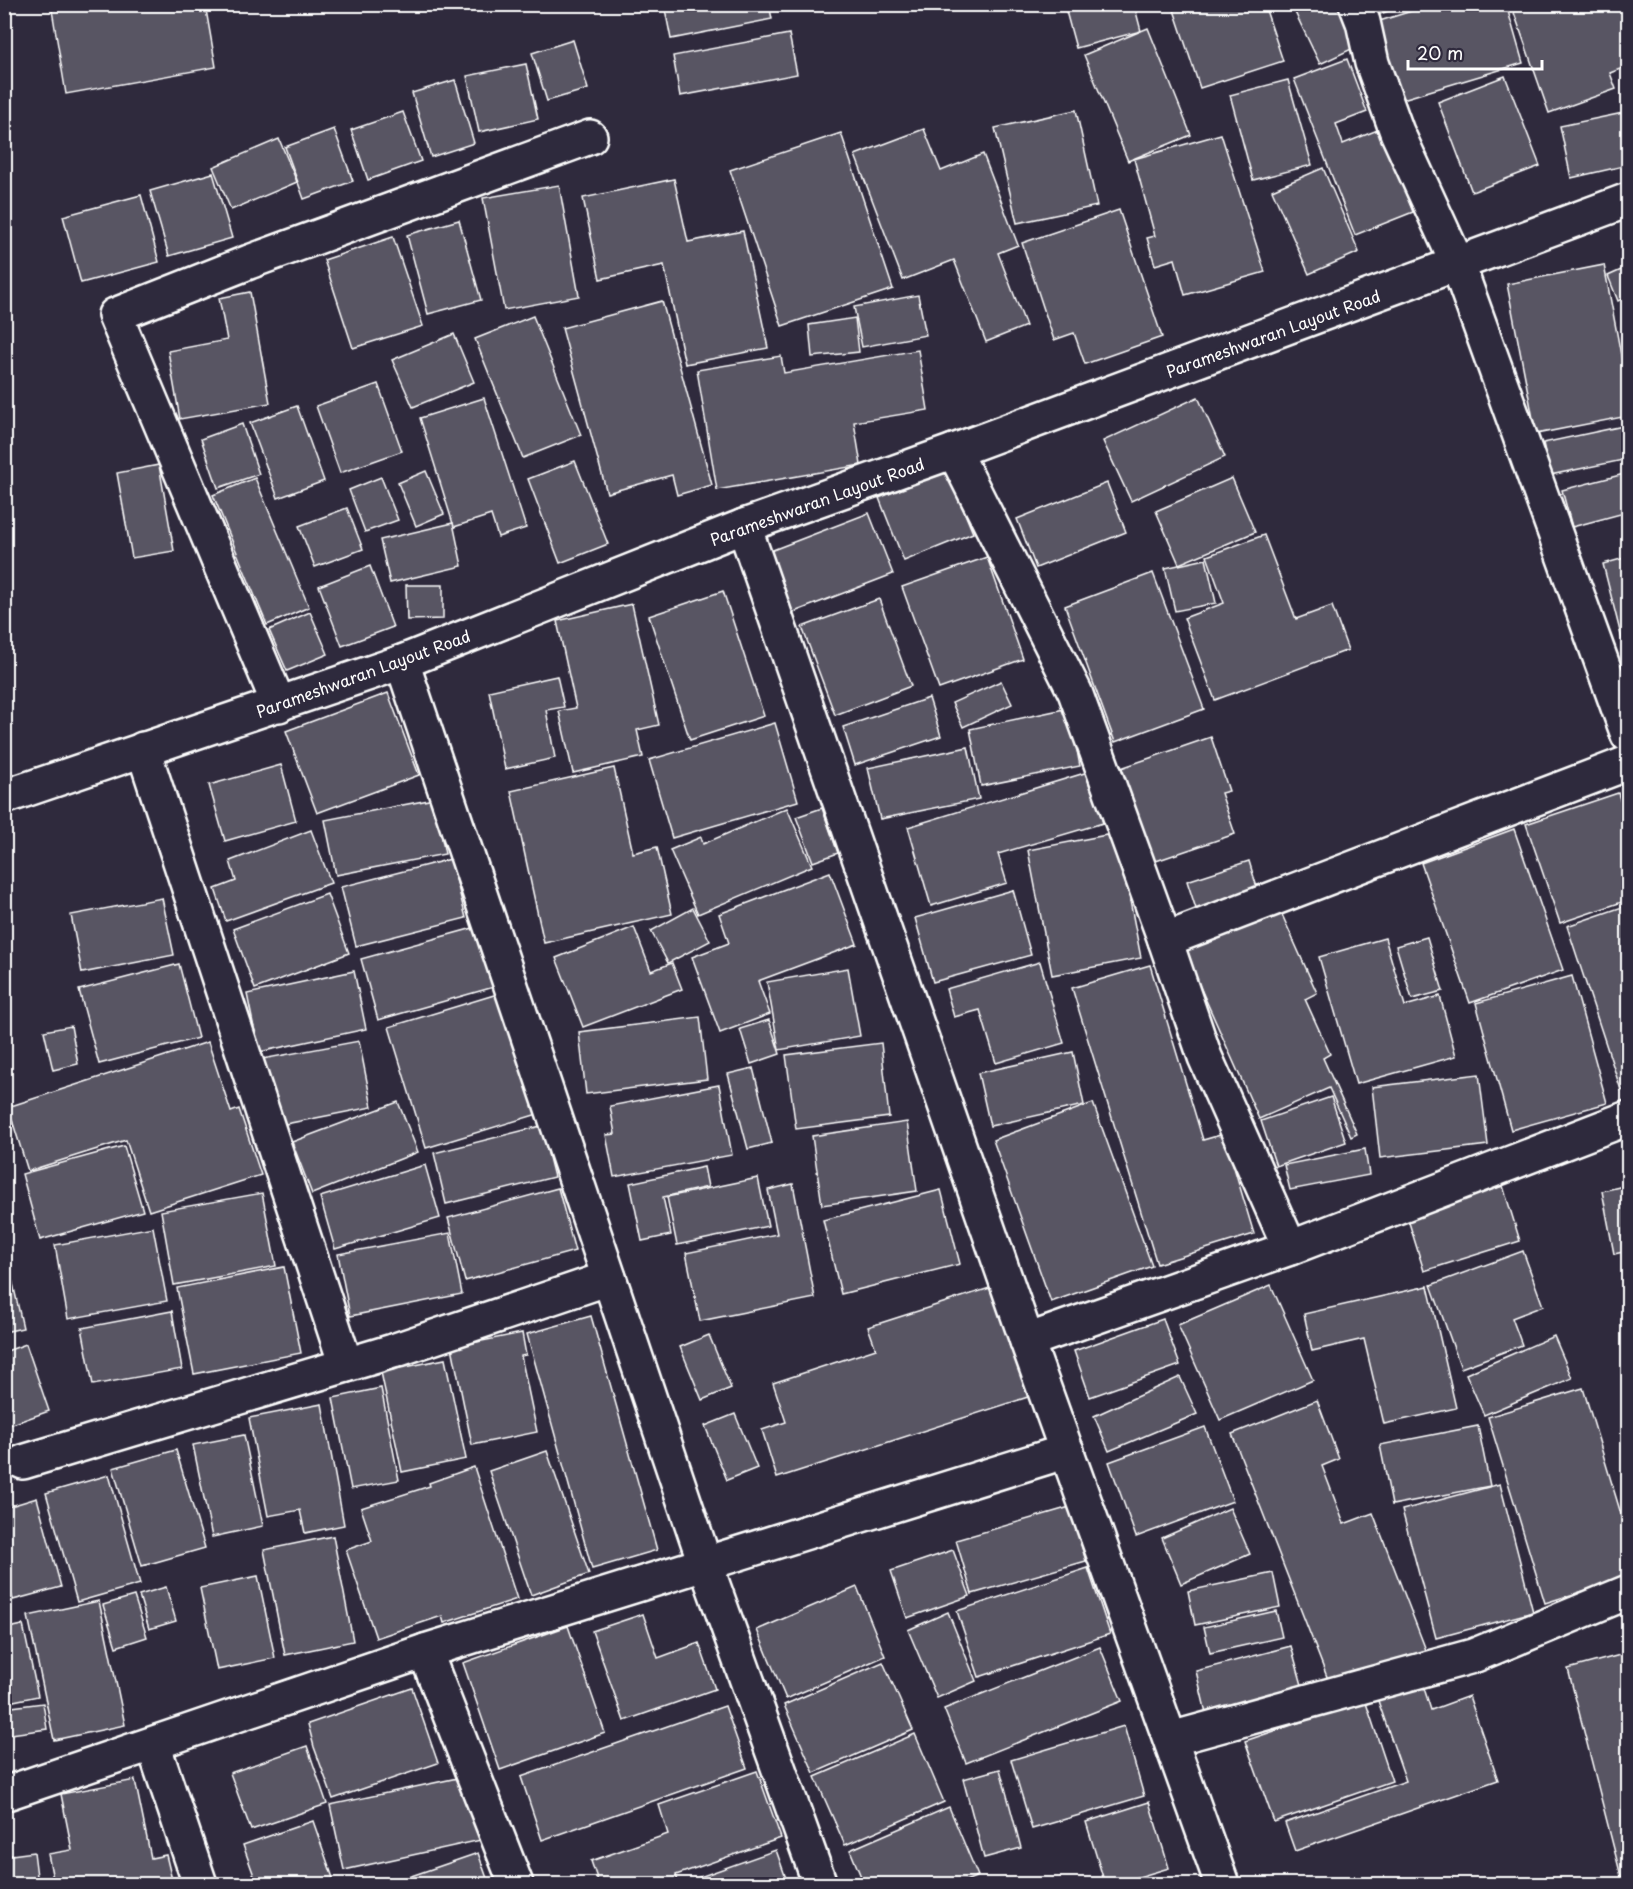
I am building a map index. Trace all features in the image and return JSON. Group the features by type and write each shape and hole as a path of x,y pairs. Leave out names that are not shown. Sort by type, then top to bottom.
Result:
{"street":[{"path":"1356,4 1363,22 1372,63 1397,132 1458,265 1629,735"},
{"path":"279,705 116,315 249,262 590,136"},
{"name":"Parameshwaran Layout Road","path":"4,797 402,662 744,526 954,451 1629,200"},
{"path":"954,451 1075,692 1205,1057 1290,1248"},
{"path":"744,526 1027,1341 1222,1884"},
{"path":"402,662 705,1563 820,1884"},
{"path":"143,749 346,1365"},
{"path":"1165,940 1629,763"},
{"path":"1027,1341 1290,1248 1629,1118"},
{"path":"23,1462 346,1365 609,1278"},
{"path":"4,1794 425,1651 1067,1451"},
{"path":"1170,1739 1473,1656 1629,1592"},
{"path":"425,1651 516,1884"},
{"path":"153,1744 200,1884"}],"building":[{"path":"51,4 205,4 216,67 66,94"},
{"path":"664,4 769,4 772,19 671,39"},
{"path":"1064,4 1134,4 1141,31 1076,48"},
{"path":"1172,4 1264,4 1283,61 1200,88"},
{"path":"1291,4 1343,4 1362,44 1320,64"},
{"path":"1371,4 1406,4 1375,16"},
{"path":"1434,4 1506,4 1523,63 1396,101 1373,23"},
{"path":"1511,4 1628,4 1628,66 1610,73 1616,89 1549,113"},
{"path":"1148,28 1191,135 1128,161 1084,55"},
{"path":"789,34 797,74 680,96 673,56"},
{"path":"573,40 588,89 547,101 532,53"},
{"path":"1347,59 1367,112 1336,124 1343,144 1380,129 1413,212 1355,235 1294,79"},
{"path":"526,64 538,119 479,132 467,76"},
{"path":"1505,76 1540,166 1472,192 1438,102"},
{"path":"455,80 474,143 431,157 412,93"},
{"path":"1288,80 1312,165 1253,180 1230,95"},
{"path":"1076,110 1097,206 1017,223 995,128"},
{"path":"403,112 421,161 368,180 351,130"},
{"path":"1628,112 1628,165 1571,178 1560,126"},
{"path":"334,129 353,181 304,199 285,147"},
{"path":"924,129 941,171 983,154 1018,245 998,253 1026,326 986,342 954,260 903,280 855,155"},
{"path":"841,133 893,289 782,326 730,170"},
{"path":"1221,134 1265,272 1185,295 1175,259 1155,265 1147,238 1155,236 1134,159"},
{"path":"279,139 297,182 231,210 213,167"},
{"path":"1323,168 1359,252 1309,274 1272,190"},
{"path":"213,173 232,238 169,256 150,191"},
{"path":"674,179 688,242 743,231 768,348 685,364 664,265 600,279 583,198"},
{"path":"559,185 579,296 504,310 483,198"},
{"path":"141,195 159,262 81,283 63,216"},
{"path":"1119,210 1162,337 1085,364 1074,333 1054,340 1022,243"},
{"path":"459,220 481,300 428,314 407,235"},
{"path":"393,237 423,326 353,348 324,260"},
{"path":"1604,265 1628,392 1628,416 1536,434 1507,284"},
{"path":"1628,267 1628,296 1618,301 1608,276"},
{"path":"250,292 270,403 180,419 168,351 227,340 219,298"},
{"path":"918,295 926,335 862,347 854,307"},
{"path":"662,301 712,485 677,495 672,475 607,493 562,328"},
{"path":"533,316 581,435 523,458 475,339"},
{"path":"855,318 859,352 812,357 809,325"},
{"path":"454,334 474,382 413,407 392,360"},
{"path":"918,350 928,410 854,422 861,465 717,490 697,370 781,356 784,373"},
{"path":"378,384 402,451 340,473 316,406"},
{"path":"1198,397 1225,457 1131,501 1103,441"},
{"path":"484,398 526,528 498,537 491,515 454,527 420,418"},
{"path":"297,406 324,481 278,498 250,423"},
{"path":"242,424 259,474 218,488 201,439"},
{"path":"1628,425 1628,459 1550,475 1543,443"},
{"path":"575,461 608,544 560,563 528,479"},
{"path":"159,465 174,551 132,558 117,473"},
{"path":"947,470 973,533 904,561 879,498"},
{"path":"426,471 444,514 416,526 398,483"},
{"path":"1628,473 1628,512 1572,527 1562,490"},
{"path":"381,477 398,520 365,532 349,490"},
{"path":"255,478 309,607 267,625 213,495"},
{"path":"1232,478 1255,532 1179,564 1156,511"},
{"path":"1107,483 1126,532 1036,568 1017,519"},
{"path":"347,508 363,549 315,567 299,526"},
{"path":"869,513 893,574 789,614 765,553"},
{"path":"453,523 462,566 390,583 380,540"},
{"path":"1264,535 1296,619 1332,606 1348,650 1215,700 1184,618 1224,603 1207,556"},
{"path":"987,557 1023,659 939,689 902,587"},
{"path":"1628,557 1628,663 1603,564"},
{"path":"1206,559 1216,603 1175,611 1165,568"},
{"path":"370,566 393,627 342,646 319,586"},
{"path":"1153,573 1204,709 1115,742 1065,606"},
{"path":"406,585 443,585 443,619 407,620"},
{"path":"723,591 764,716 690,740 649,616"},
{"path":"879,599 911,686 835,715 802,627"},
{"path":"632,604 659,725 637,730 643,757 573,773 559,711 576,708 557,621"},
{"path":"310,612 328,654 287,671 269,630"},
{"path":"557,676 564,707 546,710 555,758 505,769 489,691"},
{"path":"1001,681 1012,704 963,727 952,703"},
{"path":"388,693 419,775 317,813 286,731"},
{"path":"929,698 941,736 855,765 843,727"},
{"path":"1069,708 1080,766 981,786 970,729"},
{"path":"775,723 798,801 672,838 649,760"},
{"path":"1211,737 1229,791 1221,793 1235,834 1153,862 1121,768"},
{"path":"968,747 979,799 880,819 868,768"},
{"path":"281,765 296,821 225,841 209,785"},
{"path":"614,768 633,853 657,847 672,914 544,943 511,791"},
{"path":"1088,772 1103,823 998,854 1007,883 931,906 908,827"},
{"path":"1618,793 1628,825 1628,900 1560,923 1526,824"},
{"path":"434,799 445,854 336,875 325,820"},
{"path":"787,808 812,866 698,914 670,850 701,837 703,844"},
{"path":"822,808 838,853 813,862 796,817"},
{"path":"1514,829 1563,970 1470,1003 1421,863"},
{"path":"311,830 331,883 226,921 215,889 236,881 230,861"},
{"path":"1117,833 1141,958 1052,975 1028,850"},
{"path":"451,859 466,918 356,946 341,887"},
{"path":"1249,861 1259,894 1198,915 1187,881"},
{"path":"830,872 857,944 758,981 770,1014 720,1033 692,957 729,943 719,914"},
{"path":"1013,890 1031,955 933,982 915,918"},
{"path":"327,894 349,953 255,989 233,929"},
{"path":"162,898 174,955 82,973 71,915"},
{"path":"1628,905 1628,1087 1621,1090 1567,926"},
{"path":"693,908 710,941 668,963 651,931"},
{"path":"1279,908 1317,993 1305,999 1330,1054 1323,1058 1357,1134 1351,1137 1329,1088 1259,1119 1184,951"},
{"path":"477,927 494,987 378,1020 361,959"},
{"path":"634,927 651,971 672,963 682,989 583,1027 556,958"},
{"path":"1427,937 1443,991 1412,999 1396,946"},
{"path":"1385,938 1405,1006 1440,996 1456,1056 1356,1084 1319,957"},
{"path":"1040,962 1064,1043 996,1063 980,1010 954,1017 946,989"},
{"path":"179,964 198,1038 99,1064 79,990"},
{"path":"1150,965 1203,1140 1224,1134 1254,1234 1157,1264 1072,988"},
{"path":"848,968 860,1036 779,1050 767,982"},
{"path":"354,971 366,1029 259,1052 247,994"},
{"path":"1572,976 1607,1103 1511,1130 1476,1003"},
{"path":"504,992 541,1113 426,1148 389,1027"},
{"path":"700,1017 707,1079 586,1094 579,1032"},
{"path":"769,1020 780,1054 751,1064 740,1029"},
{"path":"71,1026 78,1064 53,1070 44,1031"},
{"path":"359,1041 372,1107 275,1126 262,1059"},
{"path":"208,1042 231,1112 239,1109 261,1175 149,1211 126,1140 28,1171 8,1107"},
{"path":"881,1043 889,1117 796,1129 786,1055"},
{"path":"1073,1052 1084,1105 990,1126 978,1073"},
{"path":"753,1068 772,1143 748,1149 728,1074"},
{"path":"1479,1074 1488,1145 1380,1158 1372,1087"},
{"path":"719,1085 732,1155 614,1177 606,1135 615,1134 610,1106"},
{"path":"1331,1097 1346,1142 1276,1166 1261,1121"},
{"path":"398,1102 418,1152 312,1194 292,1142"},
{"path":"1093,1103 1152,1266 1051,1302 993,1140"},
{"path":"907,1122 917,1191 822,1205 812,1136"},
{"path":"541,1126 554,1177 446,1204 434,1153"},
{"path":"124,1146 143,1211 40,1240 22,1174"},
{"path":"1365,1149 1369,1175 1290,1190 1284,1165"},
{"path":"425,1165 440,1218 335,1249 320,1197"},
{"path":"704,1167 708,1187 663,1197 671,1235 642,1241 630,1183"},
{"path":"758,1178 768,1226 677,1245 667,1197"},
{"path":"793,1184 815,1298 700,1321 686,1253 777,1234 768,1190"},
{"path":"1628,1185 1628,1251 1614,1254 1602,1191"},
{"path":"1503,1186 1520,1241 1424,1271 1407,1216"},
{"path":"558,1188 575,1251 465,1281 448,1218"},
{"path":"941,1190 960,1264 841,1294 823,1220"},
{"path":"262,1193 276,1266 174,1285 161,1211"},
{"path":"153,1227 167,1301 68,1319 55,1245"},
{"path":"450,1233 462,1294 350,1316 338,1254"},
{"path":"1523,1251 1543,1306 1512,1318 1522,1345 1461,1368 1431,1285"},
{"path":"9,1266 23,1328 4,1332 4,1267"},
{"path":"284,1267 301,1353 194,1374 177,1288"},
{"path":"1271,1285 1313,1380 1220,1420 1178,1325"},
{"path":"1428,1286 1456,1408 1384,1424 1364,1339 1312,1351 1304,1314"},
{"path":"993,1287 1028,1397 777,1478 762,1430 786,1422 773,1383 876,1349 868,1327"},
{"path":"172,1311 182,1369 93,1385 82,1328"},
{"path":"591,1316 657,1550 592,1569 527,1334"},
{"path":"1163,1319 1180,1365 1090,1397 1074,1351"},
{"path":"522,1333 526,1355 521,1356 537,1432 472,1445 452,1347"},
{"path":"709,1335 731,1388 702,1400 680,1347"},
{"path":"1554,1336 1572,1378 1484,1415 1466,1374"},
{"path":"26,1344 49,1411 4,1427 4,1352"},
{"path":"445,1359 466,1459 402,1472 381,1372"},
{"path":"1180,1377 1197,1414 1109,1451 1094,1416"},
{"path":"381,1388 399,1480 351,1489 333,1398"},
{"path":"1583,1388 1628,1537 1628,1577 1545,1603 1488,1417"},
{"path":"1317,1400 1339,1459 1322,1466 1344,1524 1373,1513 1426,1650 1331,1687 1232,1434"},
{"path":"322,1404 344,1525 305,1533 300,1510 268,1516 249,1418"},
{"path":"735,1414 757,1468 727,1480 705,1426"},
{"path":"1478,1426 1490,1486 1392,1505 1380,1445"},
{"path":"1205,1427 1233,1501 1136,1537 1109,1462"},
{"path":"244,1435 263,1526 212,1537 193,1445"},
{"path":"176,1450 205,1548 142,1566 113,1468"},
{"path":"547,1451 589,1574 531,1595 489,1471"},
{"path":"474,1467 517,1599 444,1623 442,1616 376,1638 346,1550 372,1541 361,1508 430,1486 429,1483"},
{"path":"109,1475 140,1584 77,1602 46,1493"},
{"path":"1500,1484 1533,1612 1436,1638 1402,1510"},
{"path":"37,1498 61,1587 13,1600 4,1570 4,1508"},
{"path":"1070,1507 1086,1561 972,1594 956,1540"},
{"path":"1230,1508 1250,1554 1181,1584 1162,1538"},
{"path":"333,1536 353,1641 285,1655 264,1550"},
{"path":"953,1550 970,1596 907,1618 891,1571"},
{"path":"1088,1568 1110,1634 979,1677 957,1611"},
{"path":"1273,1573 1280,1607 1195,1625 1188,1591"},
{"path":"258,1576 275,1658 217,1670 200,1588"},
{"path":"166,1587 176,1621 149,1629 139,1595"},
{"path":"857,1587 885,1656 786,1699 757,1630"},
{"path":"134,1596 147,1637 116,1647 103,1605"},
{"path":"99,1601 125,1725 54,1740 28,1616"},
{"path":"1276,1611 1282,1637 1210,1653 1204,1627"},
{"path":"948,1612 976,1681 937,1698 908,1630"},
{"path":"643,1614 658,1658 699,1643 715,1689 624,1721 592,1631"},
{"path":"23,1625 38,1696 4,1703 4,1629"},
{"path":"568,1626 605,1733 500,1770 463,1663"},
{"path":"1291,1646 1304,1692 1207,1717 1196,1671"},
{"path":"1100,1647 1122,1701 966,1763 944,1709"},
{"path":"1624,1654 1628,1673 1628,1884 1623,1884 1568,1669"},
{"path":"883,1662 913,1730 814,1773 784,1705"},
{"path":"1422,1682 1431,1710 1469,1696 1498,1780 1295,1851 1285,1823 1406,1781 1377,1698"},
{"path":"412,1688 438,1763 333,1799 308,1724"},
{"path":"1365,1700 1392,1781 1274,1822 1245,1741"},
{"path":"43,1703 47,1729 4,1735 4,1708"},
{"path":"725,1706 747,1768 542,1840 521,1777"},
{"path":"1124,1726 1144,1796 1032,1829 1011,1760"},
{"path":"915,1734 944,1802 845,1845 815,1777"},
{"path":"307,1746 327,1804 251,1830 230,1773"},
{"path":"1000,1769 1021,1848 984,1858 963,1779"},
{"path":"757,1771 781,1838 676,1875 679,1884 599,1884 591,1861 668,1834 659,1805"},
{"path":"467,1776 481,1840 344,1870 330,1805"},
{"path":"135,1780 151,1858 166,1855 173,1884 54,1884 48,1854 72,1850 61,1794"},
{"path":"1149,1802 1169,1868 1115,1884 1105,1884 1086,1822"},
{"path":"949,1807 978,1876 958,1884 864,1884 850,1850"},
{"path":"313,1821 334,1881 323,1884 257,1884 243,1845"},
{"path":"776,1850 788,1884 680,1884"},
{"path":"34,1852 38,1884 4,1884 4,1856"},
{"path":"478,1853 489,1884 388,1884"}]}
